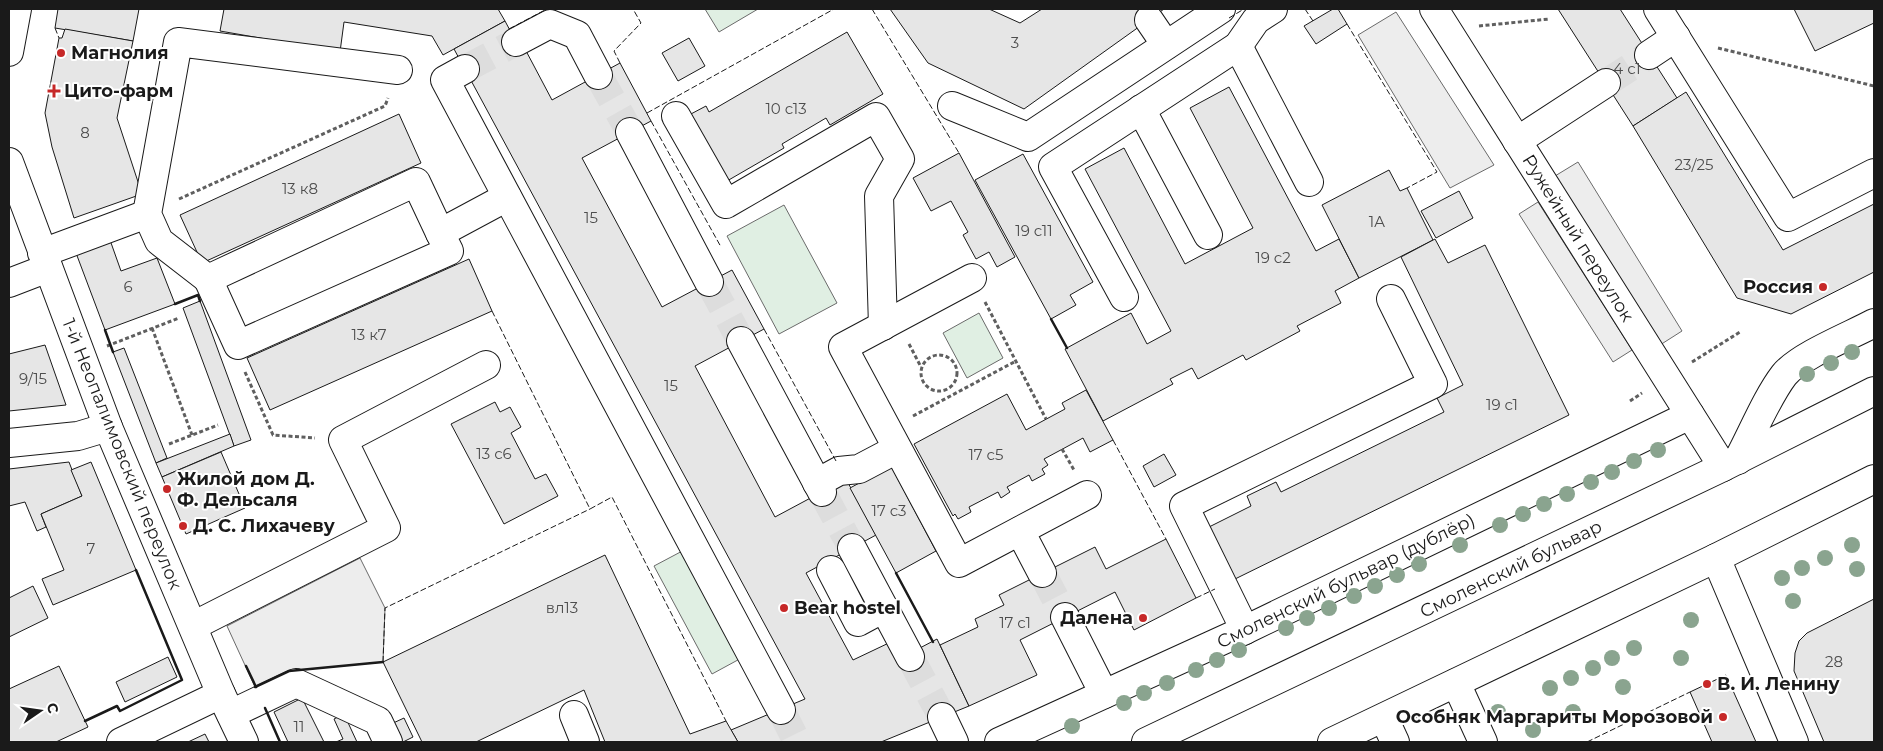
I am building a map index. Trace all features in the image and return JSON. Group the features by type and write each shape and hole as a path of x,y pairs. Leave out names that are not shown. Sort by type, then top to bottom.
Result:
{"street":[{"path":"9,52 17,9"},
{"path":"952,106 1028,138 1221,9"},
{"path":"1124,297 1053,167 1238,46 1256,20 1273,9"},
{"name":"Ружейный переулок","path":"1434,9 1690,415 1731,464"},
{"path":"1658,9 1788,217 1874,173"},
{"path":"1149,20 1166,45"},
{"path":"516,42 550,24 577,35 598,75"},
{"path":"1649,55 1676,37"},
{"path":"208,278 416,182 448,251 238,345 208,278 159,241 147,214 178,42 398,70"},
{"path":"1238,46 1309,182"},
{"path":"465,69 445,80 781,710"},
{"path":"1517,142 1606,83"},
{"path":"1142,109 1208,235"},
{"path":"676,116 726,204 876,117 900,159 879,196 883,326"},
{"path":"630,132 709,282"},
{"name":"1-й Неопалимовский переулок","path":"9,162 108,427 244,742"},
{"path":"440,233 507,197"},
{"path":"9,282 45,260 147,214"},
{"path":"972,278 843,347 959,563 1087,495"},
{"path":"1245,630 1184,506 1433,384 1391,299"},
{"path":"1731,464 1785,374 1804,359 1874,323"},
{"path":"741,341 819,487 839,471 859,469 892,439"},
{"path":"193,626 386,528 343,440 486,365"},
{"name":"Смоленский бульвар","path":"1146,742 1731,464 1874,391"},
{"name":"Смоленский бульвар (дублёр)","path":"999,742 1245,630 1690,415"},
{"path":"9,443 78,436 108,427"},
{"path":"1332,742 1716,558 1874,479"},
{"path":"1020,531 1042,573"},
{"path":"852,548 910,658"},
{"path":"1716,558 1794,742"},
{"path":"831,570 858,622 884,608"},
{"path":"1065,617 1104,694"},
{"path":"121,742 226,704 296,683 378,721 388,742"},
{"path":"1456,684 1483,742"},
{"path":"574,715 585,742"},
{"path":"942,717 954,742"},
{"path":"1384,718 1395,742"}],"path":[{"path":"1471,26 1549,19"},
{"path":"1676,37 1874,86"},
{"path":"147,214 385,106 398,70"},
{"path":"972,278 1046,419"},
{"path":"107,346 179,318"},
{"path":"152,328 192,435"},
{"path":"1684,367 1740,332"},
{"path":"238,345 240,362 273,435 343,440"},
{"path":"944,355 955,364 956,378 948,388 941,391 934,390 923,382 921,368 930,357 944,355"},
{"path":"892,439 951,395 1016,360"},
{"path":"948,388 951,395"},
{"path":"169,444 218,425"}],"green space":[{"path":"705,9 758,9 719,32"},
{"path":"784,205 837,303 779,334 727,236"},
{"path":"979,313 1003,358 967,378 943,333"},
{"path":"688,548 747,655 712,674 654,566"}],"shaded area":[{"path":"1396,12 1494,165 1450,188 1358,35"},
{"path":"1578,162 1682,331 1660,345 1555,176"},
{"path":"1538,202 1632,350 1613,362 1519,214"},
{"path":"360,558 385,608 383,662 289,671 255,687 227,626"}],"building":[{"path":"58,9 139,9 133,41 55,28"},
{"path":"224,9 498,9 505,21 443,55 432,36 344,22 340,52 220,31"},
{"path":"890,9 989,9 1020,23 1042,9 1164,9 1024,109 928,63"},
{"path":"1333,9 1338,9 1347,24 1316,44 1304,26"},
{"path":"1558,9 1620,9 1677,98 1633,126"},
{"path":"1794,9 1874,9 1874,23 1815,51"},
{"path":"505,21 521,51 525,49 552,100 620,63 651,121 582,158 662,307 732,270 764,329 695,366 775,517 846,479 876,535 806,573 853,660 893,641 918,649 937,639 969,706 881,742 738,742 731,730 805,699 454,49"},
{"path":"65,29 133,41 117,118 142,194 74,218 52,147 45,113 59,38 62,38"},
{"path":"847,32 883,94 830,125 826,118 782,144 784,148 727,181 689,115 706,106 709,112"},
{"path":"689,38 705,66 678,81 662,53"},
{"path":"1229,87 1316,251 1339,239 1359,278 1335,291 1341,303 1297,326 1300,331 1246,360 1243,355 1198,379 1192,368 1170,379 1173,384 1103,421 1065,349 1131,313 1147,344 1171,331 1085,169 1124,148 1185,264 1253,228 1190,108"},
{"path":"1686,92 1783,250 1874,204 1874,272 1791,314 1737,298 1633,126"},
{"path":"399,114 421,163 202,263 180,215"},
{"path":"959,153 1015,257 997,267 989,252 976,259 963,235 968,232 951,201 931,211 913,178"},
{"path":"1023,154 1093,282 1070,295 1076,305 1051,319 975,180"},
{"path":"1389,170 1400,191 1407,188 1433,240 1359,278 1322,205"},
{"path":"1459,191 1473,218 1436,238 1421,211"},
{"path":"1435,239 1448,263 1485,245 1569,415 1235,579 1209,527 1251,506 1247,496 1276,482 1281,492 1444,412 1437,398 1463,385 1401,257"},
{"path":"110,240 121,271 157,258 175,304 105,330 76,253"},
{"path":"469,259 492,311 270,410 247,358"},
{"path":"200,301 251,440 234,446 183,308"},
{"path":"45,345 66,405 9,411 9,354"},
{"path":"124,348 167,458 156,463 113,352"},
{"path":"1086,390 1113,440 1090,452 1083,438 1044,459 1048,465 1042,469 1045,474 1032,481 1029,475 1007,487 1010,492 1001,498 998,492 969,507 971,512 958,519 955,514 953,516 914,444 1007,394 1026,430 1065,409 1062,403"},
{"path":"495,402 500,412 510,407 521,427 511,433 535,479 546,474 558,496 504,524 451,424"},
{"path":"230,434 234,446 162,477 156,463"},
{"path":"221,452 245,508 186,534 162,477"},
{"path":"1164,454 1176,475 1154,487 1143,466"},
{"path":"69,462 82,496 41,514 46,527 37,531 25,502 9,506 9,469"},
{"path":"91,462 136,570 53,605 42,579 64,570 41,514 82,496 71,470"},
{"path":"891,466 936,551 896,573 850,488"},
{"path":"1166,539 1196,598 1134,630 1115,592 1020,640 1037,675 969,706 940,645 978,627 975,619 1004,605 999,595 1095,547 1106,569"},
{"path":"605,555 690,734 726,721 738,742 605,742 584,690 476,742 422,742 383,662"},
{"path":"33,586 48,618 9,637 9,598"},
{"path":"1874,599 1874,742 1824,742 1794,671 1795,653 1799,641 1807,633"},
{"path":"168,657 177,677 125,702 116,682"},
{"path":"59,666 88,727 56,742 9,742 9,689"},
{"name":"Особняк Маргариты Морозовой","path":"1726,675 1756,742 1712,742 1690,692"},
{"path":"302,698 324,742 288,742 274,712"},
{"path":"344,714 357,742 336,742 343,739 334,719"},
{"path":"404,718 413,737 403,742 397,742 389,725"},
{"path":"205,734 209,742 188,742"}],"tunnel":[{"path":"465,69 516,42"},
{"path":"1606,83 1649,55"},
{"path":"598,75 630,132"},
{"path":"709,282 741,341"},
{"path":"822,492 852,548"},
{"path":"1042,573 1065,617"},
{"path":"910,657 942,717"},
{"path":"781,710 797,742"}],"fence":[{"path":"509,29 547,9"},
{"path":"620,63 614,51 641,23 633,9"},
{"path":"647,113 834,9"},
{"path":"872,9 959,153"},
{"path":"1229,18 1244,9"},
{"path":"1305,9 1313,21"},
{"path":"1347,24 1437,172 1407,188"},
{"path":"55,28 59,38"},
{"path":"651,121 721,247"},
{"path":"492,311 590,509 612,497 726,721"},
{"path":"764,329 836,461"},
{"path":"1113,440 1166,539"},
{"path":"383,662 385,608 590,509"},
{"path":"1196,598 1215,589"},
{"path":"1587,742 1690,692"}],"wall":[{"path":"175,304 198,295 200,301"},
{"path":"1051,319 1067,348"},
{"path":"105,330 113,352"},
{"path":"85,721 117,706 120,711 182,680 136,570"},
{"path":"896,573 933,642"},
{"path":"255,687 289,671 383,662"},
{"path":"246,666 256,687"},
{"path":"265,708 280,742"}],"place":[{"name":"Магнолия","path":"61,53"},
{"name":"Цито-фарм","path":"54,91"},
{"name":"Россия","path":"1823,287"},
{"name":"Жилой дом Д. Ф. Дельсаля","path":"167,489"},
{"name":"Д. С. Лихачеву","path":"183,526"},
{"name":"Bear hostel","path":"784,608"},
{"name":"Далена","path":"1143,618"},
{"name":"В. И. Ленину","path":"1707,684"},
{"name":"Особняк Маргариты Морозовой","path":"1723,717"}]}
